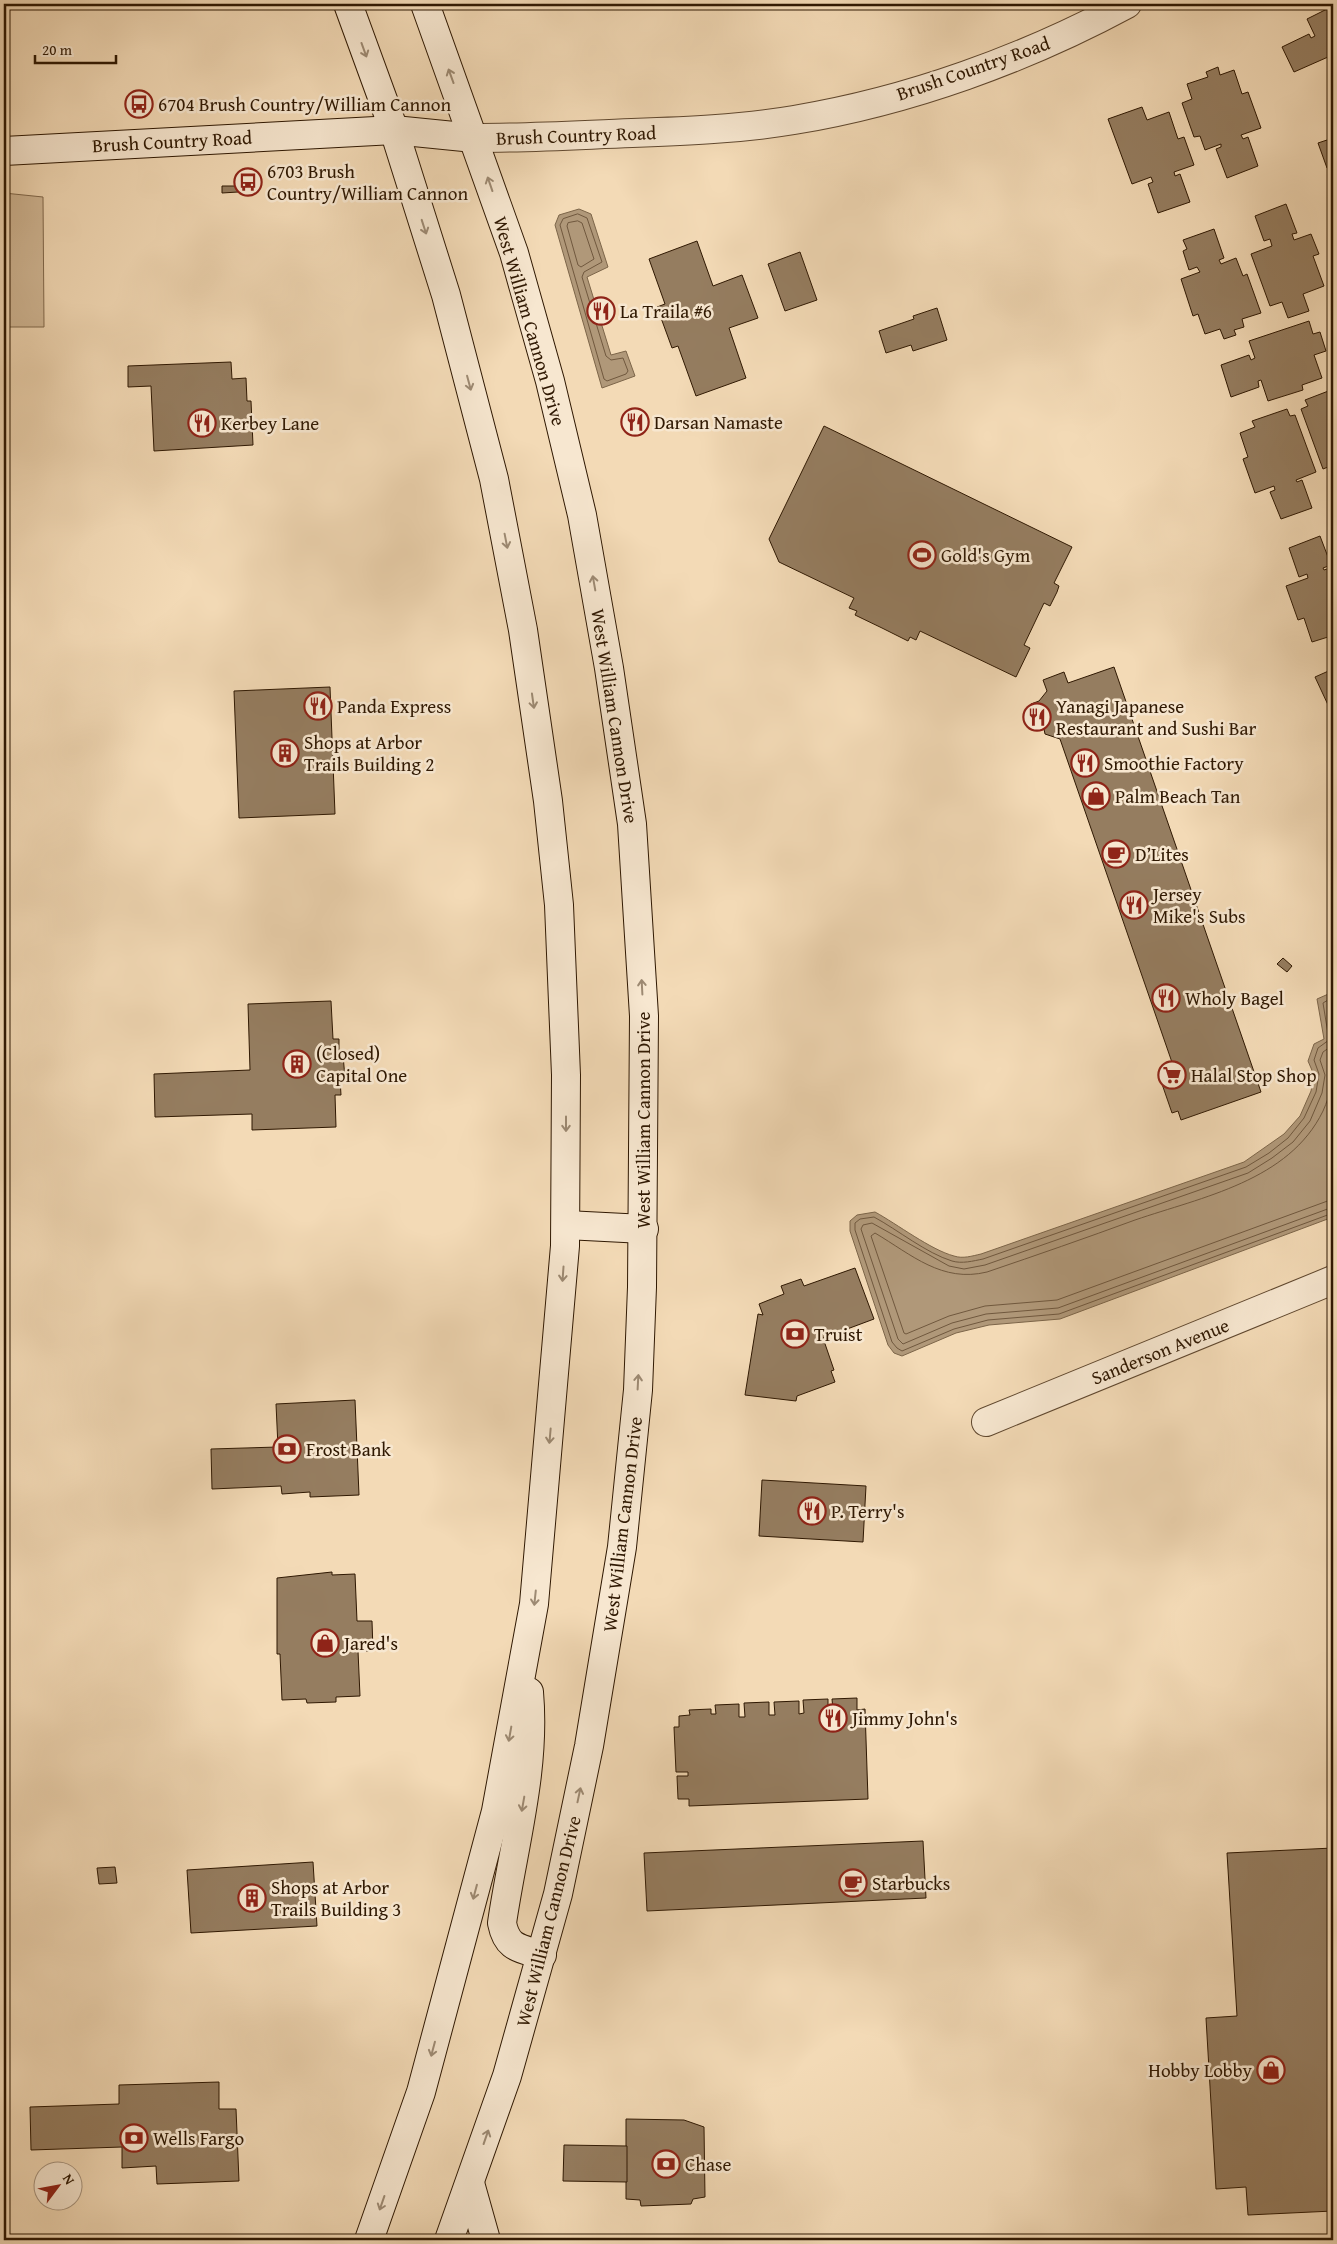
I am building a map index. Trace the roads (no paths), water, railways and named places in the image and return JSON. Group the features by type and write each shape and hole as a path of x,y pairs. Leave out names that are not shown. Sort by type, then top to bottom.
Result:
{"main road":[{"path":"348,4 394,130 446,295 494,479 523,630 548,801 559,905 566,1075 566,1225 545,1495 534,1604 496,1811 421,2092 369,2240"},
{"name":"West William Cannon Drive","path":"425,4 514,254 550,381 582,515 609,668 633,834 644,1016 644,1229 638,1390 622,1547 589,1746 558,1894 507,2076 449,2240"},
{"name":"Brush Country Road","path":"4,151 394,130 474,138 703,130 794,120 908,93 1014,58 1085,27 1127,4"},
{"path":"566,1225 644,1229"},
{"name":"Sanderson Avenue","path":"986,1422 1333,1280"},
{"path":"526,1651 532,1718 526,1784 502,1924 505,1936 512,1945 542,1955"},
{"path":"470,2183 486,2240"}],"water":[{"path":"579,209 591,214 608,267 587,277 611,355 626,351 635,376 602,388 555,225 559,215"},
{"path":"1333,992 1333,1217 1060,1319 989,1325 956,1333 902,1356 894,1353 888,1345 850,1231 850,1221 857,1215 875,1212 945,1253 968,1257 1244,1162 1284,1134 1300,1116 1311,1091 1314,1075 1308,1061 1314,1044 1324,1039 1317,999"}],"place":[{"name":"6704 Brush Country/William Cannon","path":"139,104"},
{"name":"6703 Brush Country/William Cannon","path":"248,182"},
{"name":"La Traila #6","path":"601,311"},
{"name":"Darsan Namaste","path":"635,422"},
{"name":"Kerbey Lane","path":"202,423"},
{"name":"Gold's Gym","path":"922,555"},
{"name":"Panda Express","path":"318,706"},
{"name":"Yanagi Japanese Restaurant and Sushi Bar","path":"1037,717"},
{"name":"Shops at Arbor Trails Building 2","path":"285,753"},
{"name":"Smoothie Factory","path":"1085,763"},
{"name":"Palm Beach Tan","path":"1096,796"},
{"name":"D’Lites","path":"1116,854"},
{"name":"Jersey Mike's Subs","path":"1134,905"},
{"name":"Wholy Bagel","path":"1166,998"},
{"name":"(Closed) Capital One","path":"297,1064"},
{"name":"Halal Stop Shop","path":"1172,1075"},
{"name":"Truist","path":"795,1334"},
{"name":"Frost Bank","path":"287,1449"},
{"name":"P. Terry's","path":"812,1511"},
{"name":"Jared's","path":"325,1643"},
{"name":"Jimmy John's","path":"833,1718"},
{"name":"Starbucks","path":"853,1883"},
{"name":"Shops at Arbor Trails Building 3","path":"252,1898"},
{"name":"Hobby Lobby","path":"1271,2070"},
{"name":"Wells Fargo","path":"134,2138"},
{"name":"Chase","path":"666,2164"}]}
